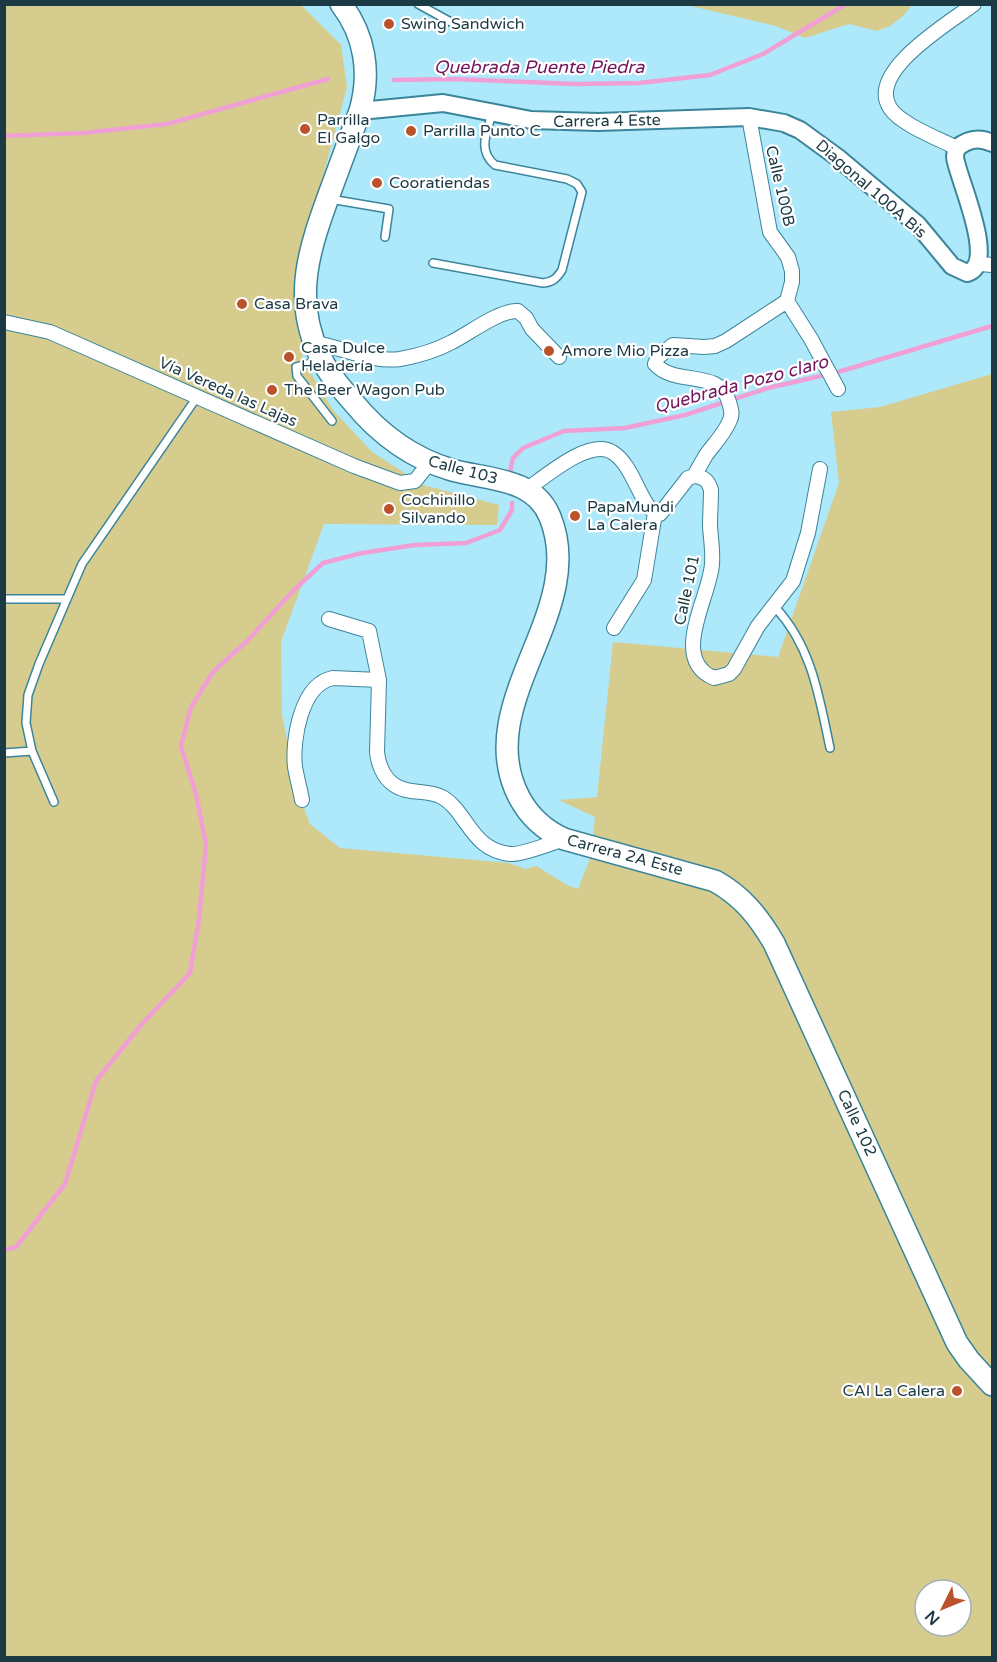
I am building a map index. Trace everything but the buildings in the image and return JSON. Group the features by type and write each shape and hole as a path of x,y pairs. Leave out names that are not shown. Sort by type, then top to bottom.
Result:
{"main road":[{"name":"Calle 103","path":"347,8 357,29 365,59 365,87 360,111 310,250 305,283 308,316 318,351 332,376 372,423 400,448 453,470 501,480 526,490 541,501 550,516 557,540 557,577 551,603 513,706 508,729 507,754 510,774 523,805"},
{"name":"Carrera 2A Este","path":"523,805 541,825 564,839 704,877"},
{"name":"Calle 102","path":"704,877 726,887 747,904 774,943 865,1138 952,1333 969,1360 993,1385"}],"street":[{"path":"957,148 897,116 887,102 886,91 898,63 974,4"},
{"name":"Carrera 4 Este","path":"360,111 437,103 457,104 531,120 748,117"},
{"name":"Diagonal 100A Bis","path":"748,117 784,123 816,141 918,225 952,266 967,273 987,265"},
{"name":"Calle 100B","path":"748,117 770,232 788,257 792,271 787,302"},
{"path":"987,265 970,196 955,160 957,148 963,143 977,139 993,143"},
{"path":"526,490 577,455 601,449 612,451 622,461 650,509 660,514 683,483 694,476 730,422 730,404 725,390 717,384 667,374 655,364 658,357 674,345 704,347 726,341 787,302 811,339 836,386"},
{"path":"318,351 398,359 450,344 490,321 509,312 518,311 559,357"},
{"name":"Vía Vereda las Lajas","path":"4,322 50,332 354,466 400,483 415,481 430,462"},
{"name":"Calle 101","path":"694,476 702,477 708,482 711,499 712,565 693,639 694,659 714,678 729,674 740,662 758,626 793,581 808,533 820,469"},
{"path":"614,628 644,580 655,513"},
{"path":"329,619 369,631 379,680 378,764 392,784 405,790 442,797 454,808 470,830 486,845 500,852 512,855 564,839"},
{"path":"302,800 295,767 296,737 303,707 311,694 327,679 379,680"}],"lane":[{"path":"418,4 458,26"},
{"path":"433,262 543,283 551,282 562,270 582,192 577,184 567,179 495,165 487,158 484,151 492,113"},
{"path":"328,199 389,209 385,237"},
{"path":"318,351 295,370 297,376 332,421"},
{"path":"54,802 32,751 26,723 28,696 39,664 82,564 198,396"},
{"path":"4,599 67,599"},
{"path":"775,606 798,637 809,663 818,689 830,748"},
{"path":"4,753 32,751"}],"shaded area":[{"path":"5,5 301,5 341,45 347,87 317,199 298,311 303,360 333,410 372,452 423,485 499,505 497,525 324,524 281,642 282,715 297,789 310,824 340,848 509,863 525,869 536,866 578,889 591,856 595,817 559,800 597,797 613,642 778,657 839,483 831,412 880,407 992,374 992,1657 5,1658"},
{"path":"687,5 912,5 890,26 877,31 849,24 805,38 776,26"}],"waterway":[{"name":"Quebrada Puente Piedra","path":"394,80 639,83 710,75 763,54 846,4"},
{"name":"Quebrada Puente Piedra","path":"4,136 83,133 167,124 328,79"},
{"name":"Quebrada Pozo claro","path":"510,472 513,458 523,448 564,431 625,428 685,415 768,388 838,372 992,326"},
{"name":"Quebrada Pozo claro","path":"4,1250 16,1247 65,1184 96,1081 141,1025 190,973 199,919 206,845 196,794 181,746 191,707 213,672 247,641 294,590 323,563 362,553 415,545 466,543 500,530 512,510 512,503"}],"place":[{"name":"Swing Sandwich","path":"389,24"},
{"name":"Parrilla El Galgo","path":"305,129"},
{"name":"Parrilla Punto C","path":"411,131"},
{"name":"Cooratiendas","path":"377,183"},
{"name":"Casa Brava","path":"242,304"},
{"name":"Amore Mio Pizza","path":"549,351"},
{"name":"Casa Dulce Heladería","path":"289,357"},
{"name":"The Beer Wagon Pub","path":"272,390"},
{"name":"Cochinillo Silvando","path":"389,509"},
{"name":"PapaMundi La Calera","path":"575,516"},
{"name":"CAI La Calera","path":"957,1391"}]}
